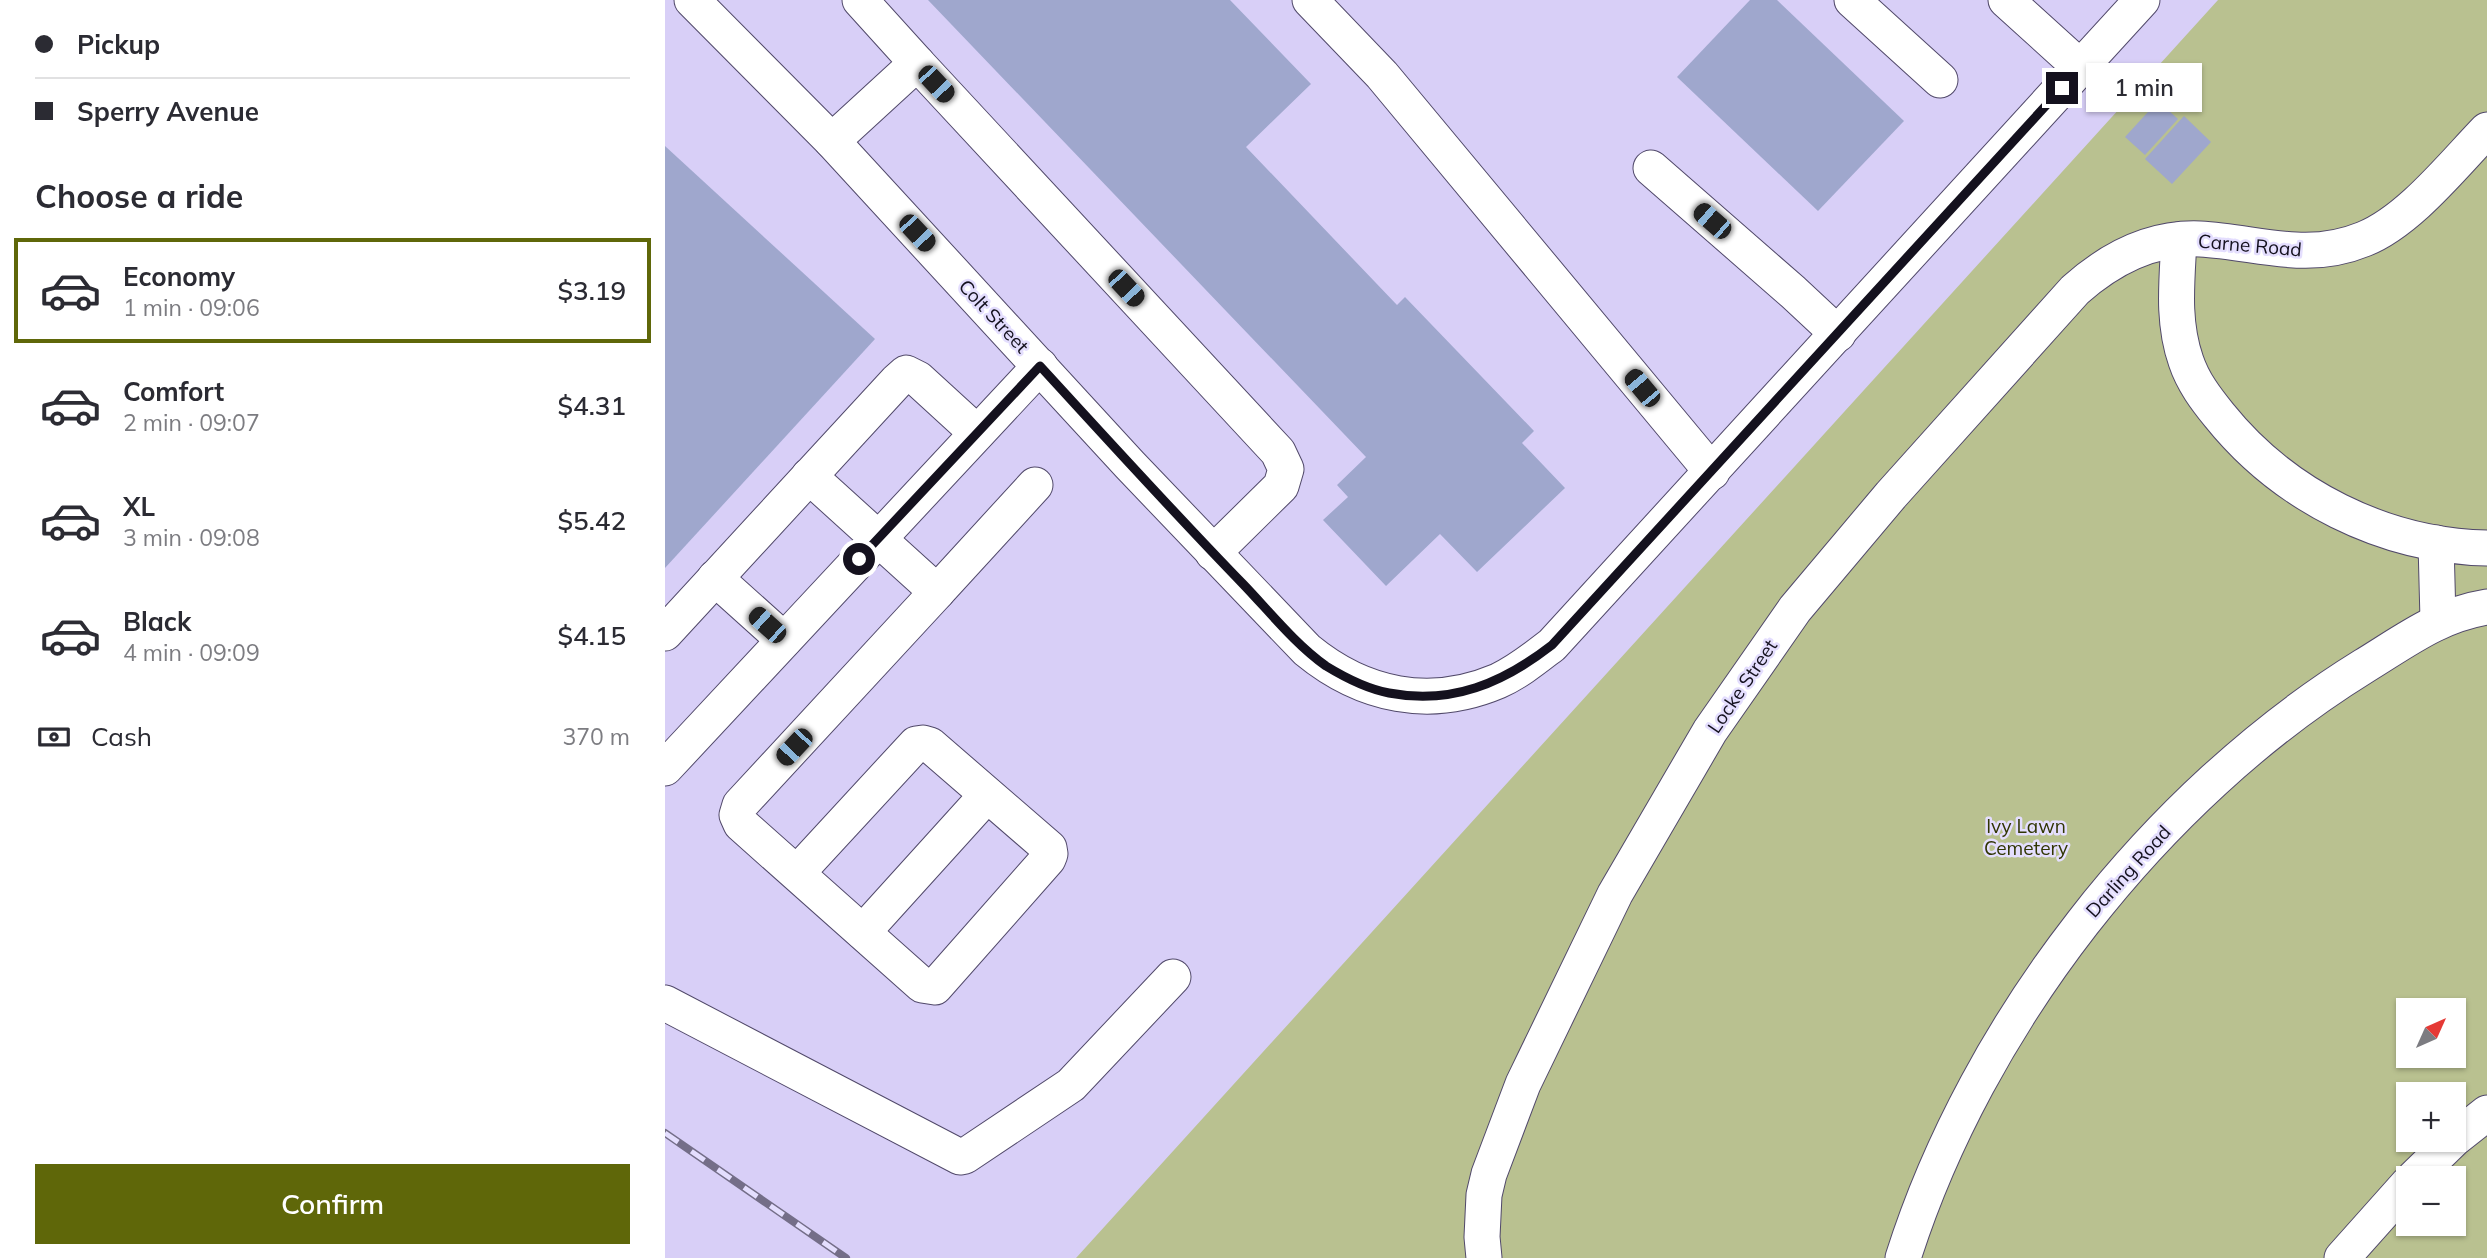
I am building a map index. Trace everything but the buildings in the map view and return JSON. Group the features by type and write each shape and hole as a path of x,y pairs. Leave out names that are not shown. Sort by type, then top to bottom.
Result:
{"street":[{"path":"860,0 1278,452 1286,469 1281,486 1213,553"},
{"path":"1310,0 1382,75 1712,472"},
{"path":"1852,0 1940,80"},
{"path":"2006,0 2081,68"},
{"name":"Colt Street","path":"713,7 832,141 1213,553 1307,650 1325,665 1362,684 1387,693 1414,696 1443,695 1498,681 1526,665 1552,645 2142,0"},
{"path":"832,141 917,63"},
{"name":"Carne Road","path":"2179,240 2218,241 2296,251 2349,245 2396,221 2487,130"},
{"path":"1651,168 1838,334"},
{"path":"2179,240 2176,309 2181,346 2195,382 2231,430 2260,459 2327,506 2403,536 2436,543 2487,548"},
{"name":"Locke Street","path":"1484,1258 1484,1195 1489,1174 1523,1084 1615,894 1710,731 1795,608 1891,495 2075,290 2105,265 2123,256 2160,243 2179,240"},
{"path":"665,768 1040,366"},
{"path":"665,633 906,373 918,379 977,432"},
{"path":"809,476 937,592"},
{"path":"797,873 916,744 923,743 930,745 1048,848 1048,859 935,987 922,985 741,824 737,815 740,805 1035,485"},
{"path":"2436,543 2438,620"},
{"path":"715,578 784,640"},
{"name":"Darling Road","path":"1903,1258 1956,1125 2013,1023 2079,926 2155,837 2240,757 2333,685 2438,620 2487,607"},
{"path":"863,932 987,795"},
{"path":"665,1003 960,1157 1071,1085 1173,977"},
{"path":"2426,1166 2454,1139 2487,1113"},
{"path":"2343,1258 2396,1198"}],"green space":[{"name":"Ivy Lawn Cemetery","path":"2218,0 2487,0 2487,1258 1076,1258"}],"railway":[{"path":"665,1133 846,1258"}],"route":[{"path":"859,559 1040,366 1213,553 1307,650 1325,665 1362,684 1387,693 1406,696 1443,695 1498,681 1526,665 1552,645 2062,88"}]}
